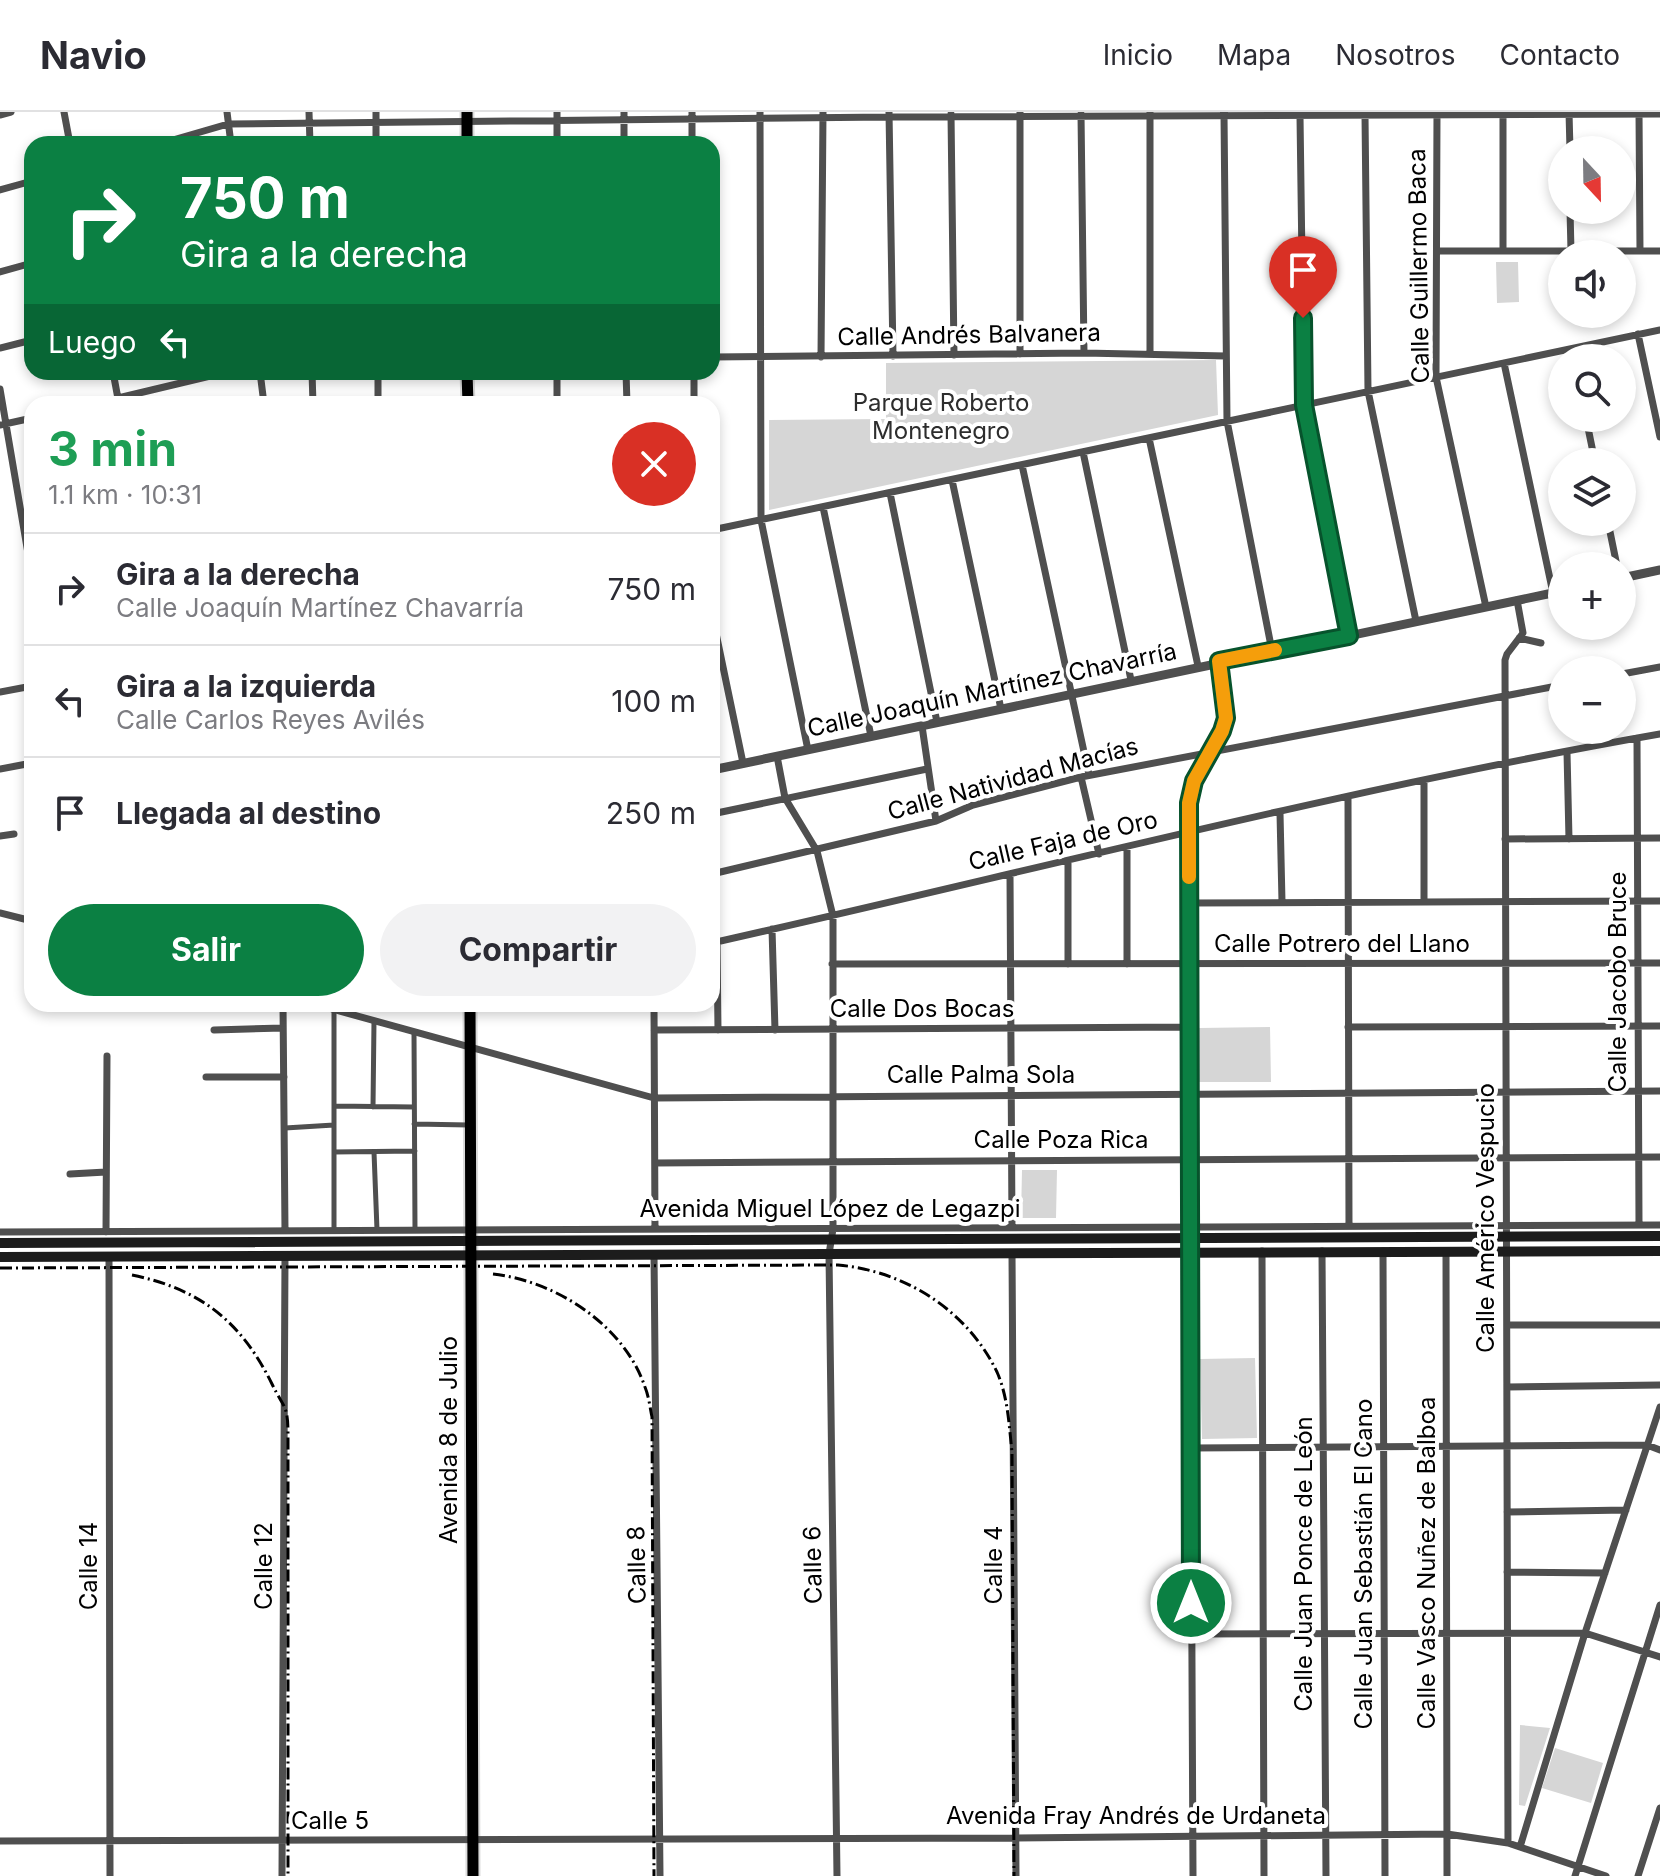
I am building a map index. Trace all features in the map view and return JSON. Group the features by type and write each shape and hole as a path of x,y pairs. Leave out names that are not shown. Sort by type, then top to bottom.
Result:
{"main road":[{"name":"Avenida 8 de Julio","path":"470,1012 473,1876"},
{"name":"Avenida Miguel López de Legazpi","path":"0,1243 686,1241 832,1235 1190,1233 1507,1238 1660,1236"},
{"path":"686,1241 686,1254"},
{"name":"Avenida Miguel López de Legazpi","path":"0,1257 285,1256 471,1242 654,1254 1660,1251"}],"street":[{"path":"0,115 11,112"},
{"path":"64,112 68,136"},
{"path":"227,112 230,136"},
{"path":"309,112 310,136"},
{"path":"376,112 376,136"},
{"path":"1503,113 1503,251"},
{"path":"1569,113 1570,136"},
{"path":"1639,113 1640,251"},
{"path":"951,114 954,355"},
{"path":"1020,114 1020,354"},
{"path":"1081,114 1084,353"},
{"path":"1150,114 1150,354"},
{"path":"1224,114 1227,421 1272,651"},
{"name":"Calle Guillermo Baca","path":"1437,114 1436,377 1486,607"},
{"path":"187,136 228,124 467,117 1660,114"},
{"path":"760,115 761,520 808,750"},
{"path":"821,357 823,115"},
{"path":"889,115 893,356"},
{"path":"1365,115 1368,391 1416,621"},
{"path":"1300,116 1304,405 1349,636"},
{"path":"0,190 24,183"},
{"path":"1438,251 1548,251"},
{"path":"1636,251 1660,251"},
{"path":"0,272 24,265"},
{"path":"1590,344 1660,330"},
{"path":"1638,334 1660,437"},
{"path":"0,348 24,342"},
{"name":"Calle Andrés Balvanera","path":"720,357 1084,353 1226,356"},
{"path":"720,528 1548,353"},
{"path":"1504,363 1548,553"},
{"path":"138,396 197,380"},
{"path":"0,389 3,424 24,529"},
{"path":"3,424 24,420"},
{"path":"1149,438 1198,666"},
{"path":"1083,452 1131,680"},
{"path":"1022,465 1099,854"},
{"path":"952,480 1001,709"},
{"path":"890,493 937,722"},
{"path":"823,507 871,736"},
{"path":"1636,575 1660,570"},
{"name":"Calle Joaquín Martínez Chavarría","path":"720,768 1548,594"},
{"name":"Calle Américo Vespucio","path":"1508,1843 1505,660 1524,627 1517,600"},
{"path":"1519,638 1541,643"},
{"path":"720,652 743,763"},
{"path":"1193,1876 1188,832 1194,781 1226,718 1219,661"},
{"path":"1636,671 1660,667"},
{"path":"0,692 24,688"},
{"name":"Calle Natividad Macías","path":"720,872 936,821 973,805 1085,776 1548,688"},
{"path":"922,726 936,821"},
{"name":"Calle Faja de Oro","path":"720,941 1188,832 1506,763 1660,734"},
{"name":"Calle Jacobo Bruce","path":"1637,738 1639,1225"},
{"path":"1567,752 1569,839"},
{"path":"777,756 785,798"},
{"path":"0,769 24,764"},
{"path":"720,812 927,769"},
{"path":"1424,781 1424,902"},
{"name":"Calle 6","path":"785,798 817,851 833,916 833,1162 829,1254 837,1876"},
{"path":"1348,798 1349,1226"},
{"path":"1280,813 1282,902"},
{"path":"0,836 14,834"},
{"path":"1505,839 1660,838"},
{"path":"1127,847 1127,964"},
{"path":"1068,861 1068,964"},
{"path":"1010,874 1012,1228"},
{"path":"1189,903 1660,901"},
{"path":"0,913 24,919"},
{"path":"772,929 775,1030"},
{"name":"Calle Potrero del Llano","path":"832,964 1660,963"},
{"path":"283,1012 285,1231"},
{"path":"334,1012 334,1231"},
{"name":"Calle Palma Sola","path":"341,1012 654,1098 1660,1091"},
{"path":"654,1012 655,1229"},
{"path":"717,1012 718,1030"},
{"path":"373,1107 374,1021"},
{"path":"1348,1027 1660,1026"},
{"name":"Calle Dos Bocas","path":"654,1030 1190,1027"},
{"path":"214,1030 283,1028"},
{"path":"414,1032 415,1230"},
{"path":"106,1232 107,1056"},
{"path":"206,1077 284,1077"},
{"path":"334,1106 414,1107"},
{"path":"414,1124 470,1125"},
{"path":"285,1128 334,1125"},
{"path":"334,1152 415,1151"},
{"path":"374,1152 377,1230"},
{"name":"Calle Poza Rica","path":"655,1163 1660,1157"},
{"path":"70,1174 106,1172"},
{"name":"Avenida Miguel López de Legazpi","path":"0,1232 415,1230 471,1242 655,1229 832,1235 1012,1228 1190,1233 1349,1226 1660,1225"},
{"path":"1262,1251 1264,1876"},
{"name":"Calle Juan Ponce de León","path":"1322,1251 1326,1876"},
{"name":"Calle Juan Sebastián El Cano","path":"1383,1251 1385,1876"},
{"name":"Calle Vasco Nuñez de Balboa","path":"1446,1251 1447,1876"},
{"name":"Calle 4","path":"1012,1253 1016,1876"},
{"name":"Calle 8","path":"654,1254 660,1876"},
{"name":"Calle 14","path":"109,1256 110,1876"},
{"name":"Calle 12","path":"282,1876 285,1256"},
{"path":"1507,1325 1660,1325"},
{"path":"1507,1387 1660,1385"},
{"path":"1520,1847 1585,1633 1660,1407"},
{"path":"1191,1448 1647,1445 1660,1450"},
{"path":"1507,1512 1626,1510"},
{"path":"1507,1572 1605,1573"},
{"path":"1575,1876 1660,1605"},
{"path":"1191,1634 1585,1633 1660,1657"},
{"path":"1638,1876 1660,1808"},
{"name":"Avenida Fray Andrés de Urdaneta","path":"660,1839 1447,1834 1508,1843 1606,1876"},
{"name":"Calle 5","path":"0,1841 660,1839"}],"green space":[{"path":"1496,262 1518,262 1519,302 1497,303"},
{"name":"Parque Roberto Montenegro","path":"1216,360 1218,415 769,510 769,420 886,419 886,363"},
{"path":"1270,1027 1271,1082 1199,1082 1199,1028"},
{"path":"1022,1170 1057,1170 1056,1218 1021,1218"},
{"path":"1255,1358 1257,1438 1202,1439 1200,1359"},
{"path":"1520,1725 1550,1728 1525,1806 1519,1805"},
{"path":"1555,1748 1603,1763 1591,1803 1542,1788"}],"railway":[{"path":"0,1268 838,1265 863,1269 910,1285 951,1312 969,1330 997,1372 1008,1411 1012,1452 1014,1876"},
{"path":"493,1274 540,1286 585,1310 621,1344 635,1365 648,1395 652,1417 654,1876"},
{"path":"132,1275 178,1289 216,1311 247,1342 286,1412 288,1876"}],"slow traffic":[{"path":"1189,877 1189,803 1194,781 1226,718 1219,661 1275,650"}],"route":[{"path":"1191,1603 1189,803 1194,781 1226,718 1219,661 1349,636 1304,405 1303,318"}]}
